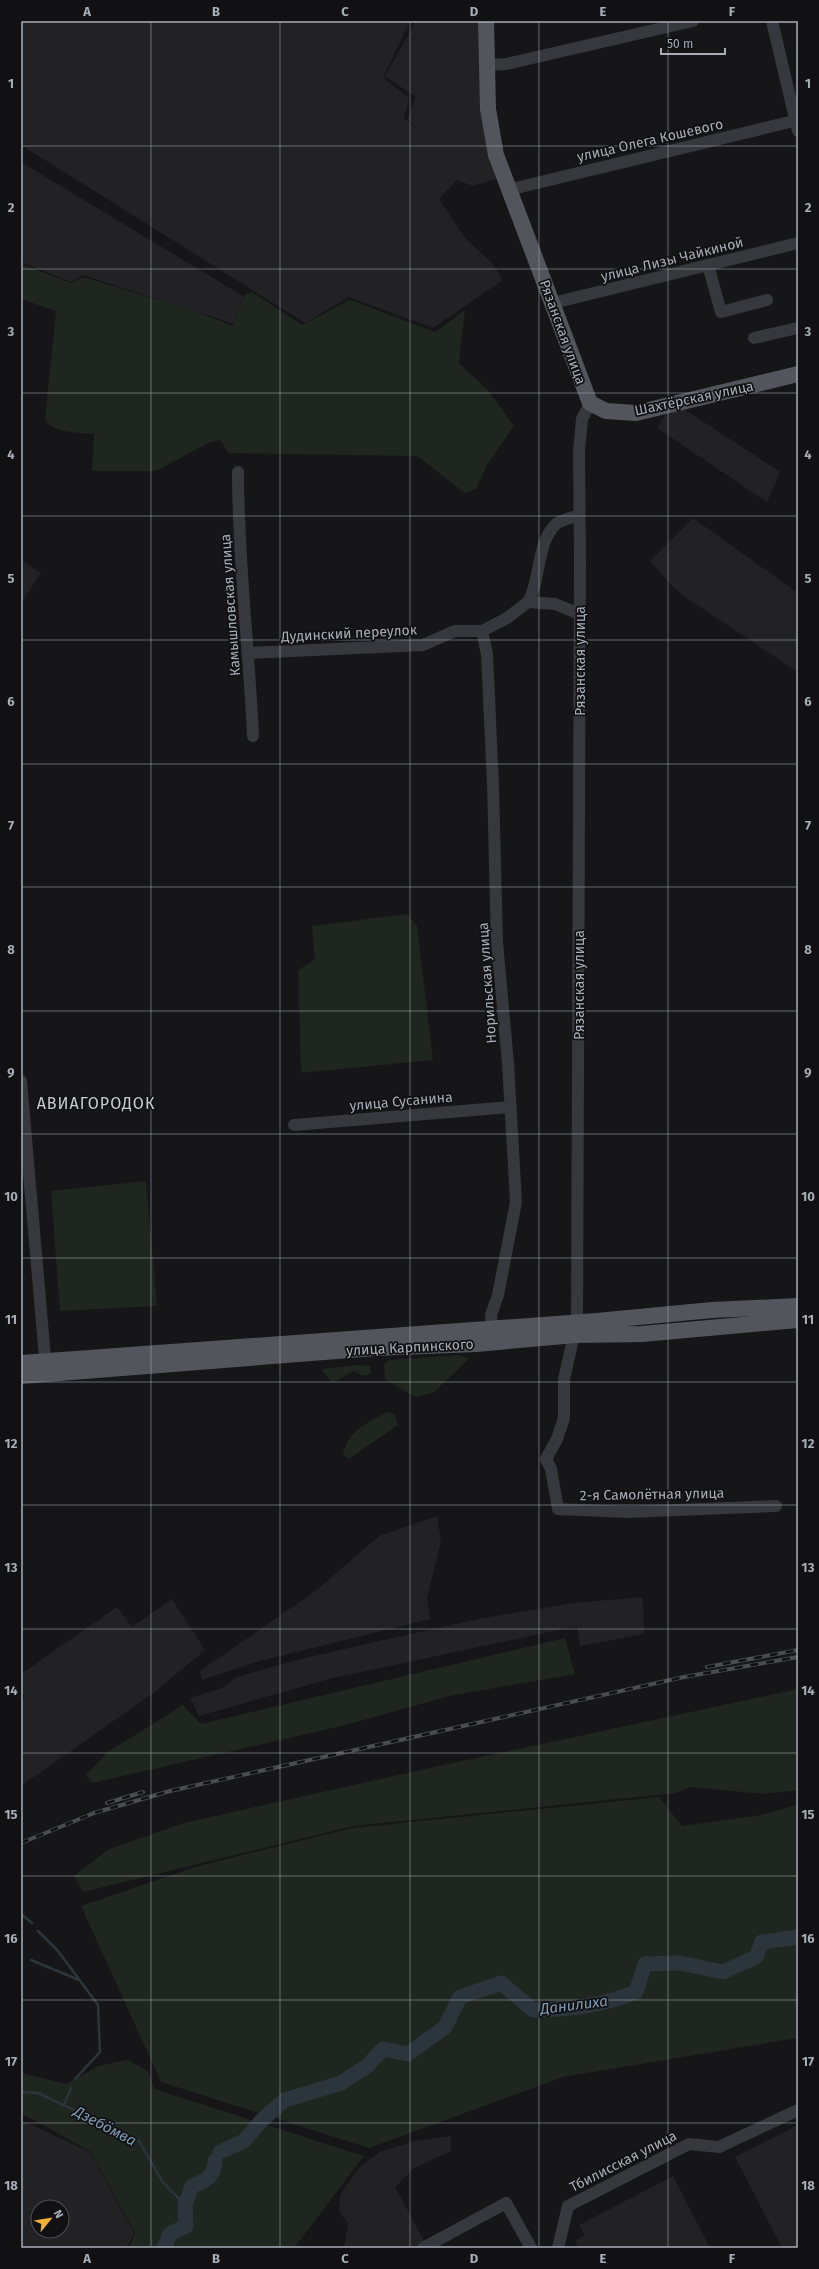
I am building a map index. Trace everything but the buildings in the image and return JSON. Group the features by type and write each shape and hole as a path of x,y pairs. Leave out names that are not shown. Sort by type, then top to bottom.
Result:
{"main road":[{"name":"Рязанская улица","path":"486,21 489,65 488,109 496,155 590,403"},
{"name":"Шахтёрская улица","path":"590,403 606,411 636,413 798,374"},
{"name":"улица Карпинского","path":"21,1376 46,1368 265,1351 476,1344 576,1328 722,1310 798,1306"},
{"path":"722,1310 716,1313 714,1319 716,1323 725,1326"},
{"name":"улица Карпинского","path":"299,1349 492,1329 576,1328 642,1334 798,1320"},
{"name":"улица Карпинского","path":"21,1362 46,1368"}],"street":[{"path":"489,65 506,64 693,21"},
{"path":"772,21 797,124"},
{"name":"улица Олега Кошевого","path":"508,190 797,124"},
{"name":"улица Лизы Чайкиной","path":"553,303 798,243"},
{"path":"708,265 721,312 767,300"},
{"path":"754,338 798,328"},
{"name":"Рязанская улица","path":"546,1458 557,1439 564,1418 564,1379 576,1328 580,614 579,451 582,419 590,403"},
{"name":"Камышловская улица","path":"238,472 238,512 249,653 253,736"},
{"path":"579,515 556,524 546,540 537,569 532,596 528,602 555,604 580,614"},
{"name":"Дудинский переулок","path":"249,653 423,645 455,631 482,631 507,618 528,602"},
{"name":"Норильская улица","path":"482,631 487,654 497,942 516,1202 498,1295 491,1315 492,1329"},
{"path":"21,1081 46,1368"},
{"name":"улица Сусанина","path":"294,1125 510,1107"},
{"name":"2-я Самолётная улица","path":"546,1458 551,1469 558,1509 628,1512 776,1506"},
{"name":"Тбилисская улица","path":"558,2248 568,2206 689,2144 719,2147 798,2110"},
{"path":"423,2248 506,2203 532,2248"}],"shaded area":[{"path":"21,21 410,21 383,78 409,98 404,118 422,133 407,119 416,97 385,76 416,21 478,21 498,178 473,186 457,180 439,199 465,238 493,264 503,280 433,328 349,297 305,323 21,145"},
{"path":"21,162 243,296 234,324 83,275 71,282 21,262"},
{"path":"21,264 71,283 83,277 189,309 233,326 244,295 252,292 302,325 350,300 435,332 465,310 459,363 488,390 514,426 487,465 476,489 465,493 417,456 229,453 220,440 208,443 156,471 92,471 94,434 60,430 49,424 45,419 56,311 21,299"},
{"path":"684,409 780,472 767,502 657,428 665,415"},
{"path":"693,518 798,593 798,672 685,597 671,585 650,561"},
{"path":"21,560 41,573 21,603"},
{"path":"407,914 417,926 433,1060 301,1073 298,970 315,959 312,926"},
{"path":"146,1181 157,1306 60,1311 51,1191"},
{"path":"459,1355 469,1359 433,1393 415,1397 385,1379 384,1365 389,1360"},
{"path":"355,1365 370,1366 371,1373 362,1375 354,1371 332,1383 321,1369"},
{"path":"388,1412 395,1414 398,1425 349,1459 343,1455 349,1440 360,1428 373,1419"},
{"path":"437,1516 441,1541 427,1598 430,1619 260,1661 202,1680 200,1671 317,1590 379,1536"},
{"path":"643,1597 644,1634 580,1646 577,1626 329,1679 199,1716 190,1698 222,1688 237,1677 297,1660 375,1642 483,1618 572,1603"},
{"path":"172,1599 205,1650 152,1694 21,1786 21,1700 25,1697 21,1692 21,1674 117,1607 132,1627"},
{"path":"565,1638 575,1674 449,1696 346,1725 92,1783 86,1775 108,1752 183,1705 201,1724"},
{"path":"798,1689 798,1790 764,1794 690,1787 676,1793 353,1826 83,1892 74,1876 109,1849 184,1823 434,1767"},
{"path":"659,1797 682,1826 762,1815 798,1804 798,2038 563,2077 369,2148 161,2082 81,1906 198,1866 353,1828"},
{"path":"128,2060 148,2071 154,2089 364,2156 294,2248 129,2248 135,2233 90,2151 21,2113 21,2073 67,2084 98,2066"},
{"path":"21,2120 90,2152 134,2233 127,2248 21,2248"},
{"path":"798,2125 798,2248 782,2248 735,2157"},
{"path":"451,2136 451,2151 414,2168 395,2187 428,2248 344,2248 348,2223 339,2211 340,2195 359,2168 379,2152 415,2141"},
{"path":"673,2176 710,2248 579,2248 575,2241 585,2235 579,2225"}],"waterway":[{"path":"21,1914 32,1923"},
{"path":"38,1931 58,1951 98,2005 100,2052 75,2079"},
{"name":"Данилиха","path":"220,2152 244,2141 262,2120 285,2100 341,2083 367,2066 383,2049 408,2054 445,2027 460,1997 501,1983 533,2010 586,2006 624,1997 636,1992 645,1964 680,1963 723,1972 756,1957 762,1942 798,1937"},
{"path":"31,1960 79,1980"},
{"path":"64,2105 71,2088"},
{"name":"Дзебӧмва","path":"21,2092 38,2093 139,2141 162,2181 185,2205"},
{"name":"Дзебӧмва","path":"164,2248 170,2234 186,2226 185,2205 192,2186 211,2175 215,2161"}],"railway":[{"path":"707,1667 798,1650"},
{"path":"21,1843 94,1813 170,1791 684,1677 798,1657"},
{"path":"107,1803 143,1792"}],"district":[{"name":"АВИАГОРОДОК","path":"96,1103"}]}
